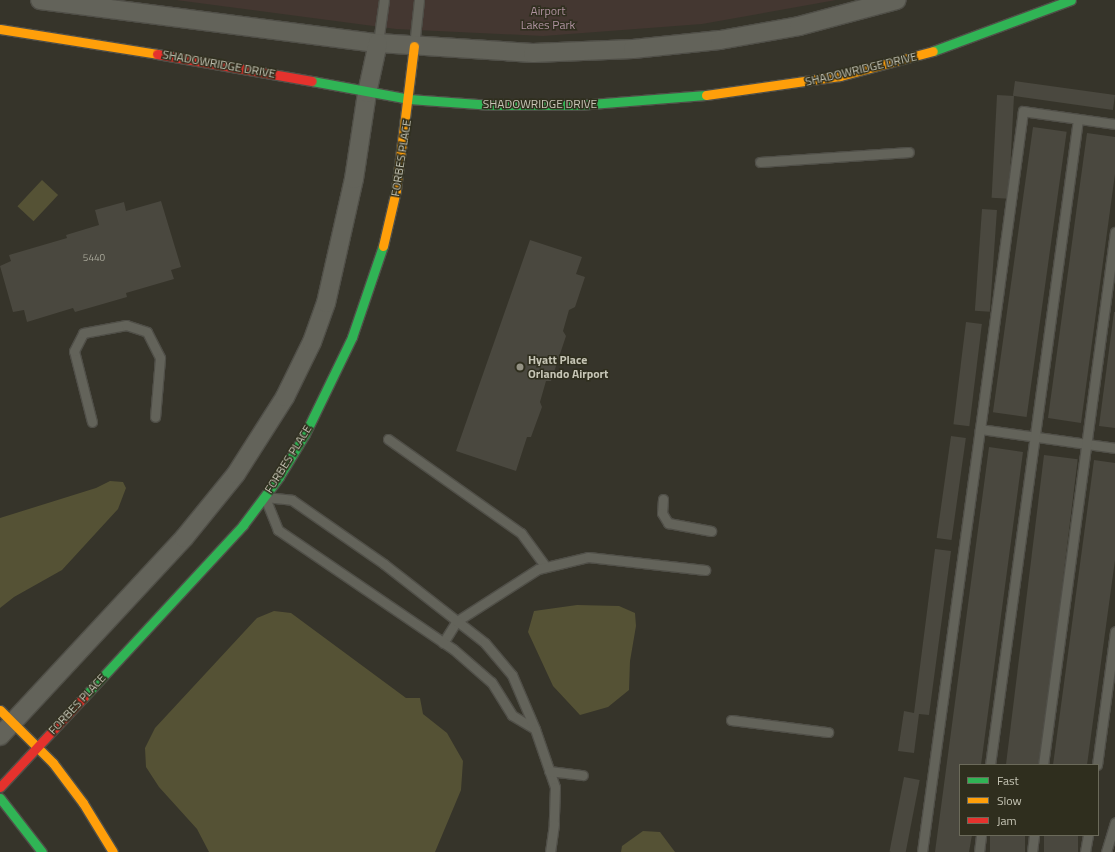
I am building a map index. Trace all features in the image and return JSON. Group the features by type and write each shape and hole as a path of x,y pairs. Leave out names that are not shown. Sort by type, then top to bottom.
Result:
{"street":[{"path":"40,0 378,43 533,52 648,48 762,33 834,18 897,0"},
{"name":"SHADOWRIDGE DRIVE","path":"0,29 246,68 366,93 409,99 492,105 578,106 646,102 769,88 840,76 901,61 992,32 1071,0"},
{"path":"0,736 206,512 252,451 286,397 312,342 326,303 359,155 366,93 378,43"},
{"name":"FORBES PLACE","path":"0,787 243,525 265,497 292,457 318,411 349,344 372,287 396,190 409,99 414,46"},
{"path":"0,710 38,746 83,802 113,852"},
{"path":"0,798 42,852"}],"lane":[{"path":"378,43 384,0"},
{"path":"414,46 419,0"},
{"path":"922,852 1023,111 1115,124"},
{"path":"990,764 1078,119"},
{"path":"760,162 909,152"},
{"path":"1043,764 1115,232"},
{"path":"92,422 74,351 83,333 126,325 147,332 160,358 155,416"},
{"path":"980,429 1115,448"},
{"path":"388,440 521,533 546,567"},
{"path":"535,729 512,715 491,682 443,643 278,530 265,497 292,500 384,564 485,643 512,675 535,729 555,787 554,824 550,852"},
{"path":"663,500 662,513 668,523 710,531"},
{"path":"443,643 457,621 499,592 538,569 588,557 705,570"},
{"path":"1097,764 1115,631"},
{"path":"731,720 828,732"},
{"path":"549,771 583,775"},
{"path":"1106,852 1115,822"},
{"path":"979,852 981,836"},
{"path":"1032,852 1034,836"},
{"path":"1085,852 1088,836"}],"green space":[{"name":"Airport Lakes Park","path":"176,0 836,0 702,24 543,36 396,29"}],"shaded area":[{"path":"42,180 58,195 34,221 17,206"},
{"path":"110,481 123,482 126,488 118,509 62,570 14,597 0,608 0,518 96,488"},
{"path":"577,605 619,606 635,613 636,626 630,661 629,690 608,707 580,715 553,686 528,632 534,611"},
{"path":"274,611 291,613 406,698 420,698 423,714 447,733 463,761 461,790 435,852 209,852 197,829 159,787 146,767 145,748 155,728 257,618"},
{"path":"643,831 660,832 675,852 621,852 622,846"}],"building":[{"path":"1015,81 1115,95 1113,110 1013,96"},
{"path":"997,95 1014,96 1009,199 992,198"},
{"path":"1033,127 1067,132 1027,417 993,412"},
{"path":"1087,133 1115,137 1115,174 1081,423 1048,418"},
{"path":"161,201 181,267 171,270 174,279 126,293 127,297 75,312 73,308 27,322 24,310 13,312 0,266 11,261 9,255 67,238 66,235 99,225 95,210 124,202 126,211"},
{"path":"982,209 997,210 990,312 975,311"},
{"name":"Hyatt Place Orlando Airport","path":"530,240 582,257 576,274 585,277 575,307 569,310 563,331 566,336 551,381 546,381 540,402 542,407 531,437 527,437 516,471 456,451"},
{"path":"1115,312 1115,428 1099,426"},
{"path":"966,322 982,324 969,426 953,424"},
{"path":"951,436 966,438 952,540 937,538"},
{"path":"989,447 1023,452 981,764 959,764 959,836 972,836 969,852 935,852"},
{"path":"1044,455 1078,459 1040,764 1006,764"},
{"path":"1094,460 1115,463 1115,560 1087,764 1053,764"},
{"path":"935,549 951,551 929,715 919,714 914,753 898,751 904,711 914,713"},
{"path":"904,777 920,780 906,852 889,852"},
{"path":"990,836 1025,836 1025,852 990,852"},
{"path":"1044,836 1078,836 1078,852 1044,852"}],"traffic: fast":[{"path":"933,51 1071,0"},
{"path":"312,81 409,99 492,105 578,105 706,95"},
{"path":"84,697 243,525 279,477 305,434 352,337 383,246"},
{"path":"0,798 42,852"}],"traffic: slow":[{"path":"0,29 157,54"},
{"path":"383,246 396,190 414,46"},
{"path":"706,95 840,76 933,51"},
{"path":"0,710 53,763 83,803 113,852"}],"traffic: jam":[{"path":"157,54 312,81"},
{"path":"0,787 84,697"}],"place":[{"name":"Hyatt Place Orlando Airport","path":"520,367"}]}
